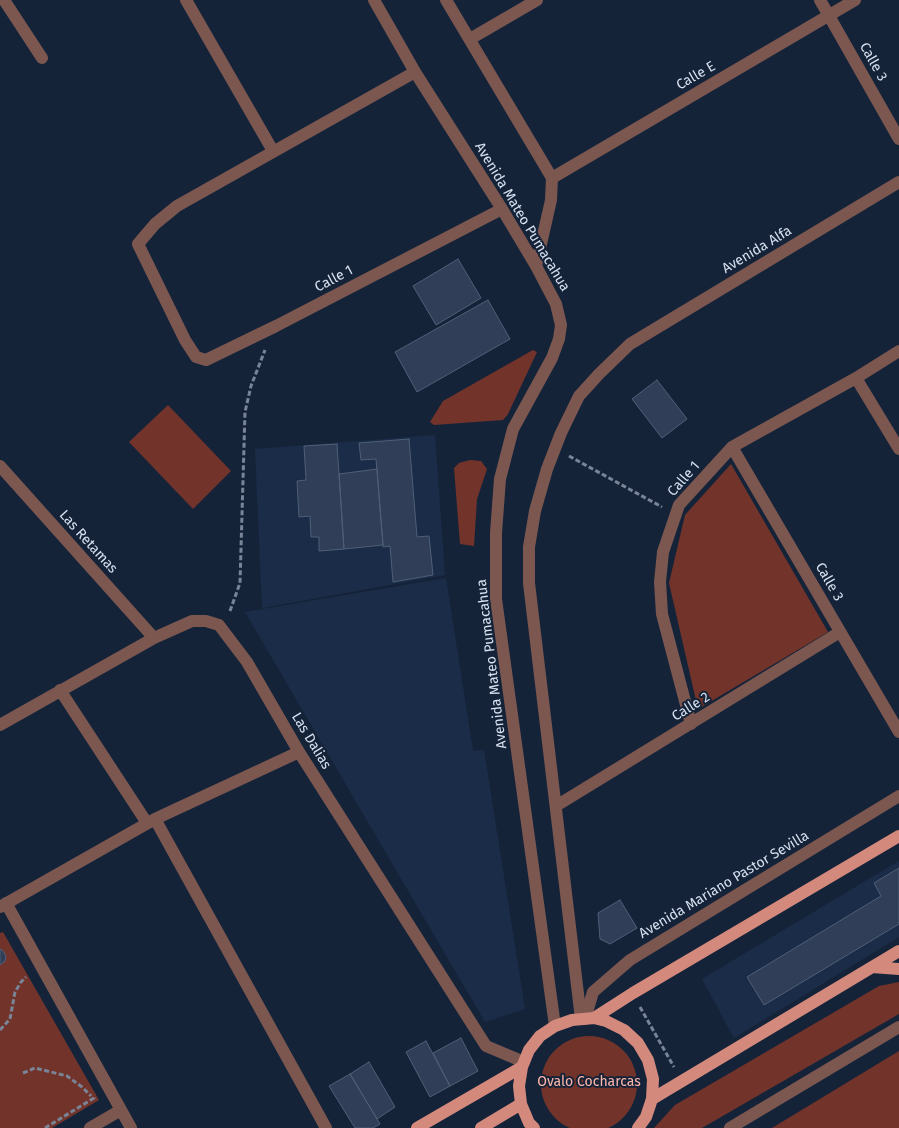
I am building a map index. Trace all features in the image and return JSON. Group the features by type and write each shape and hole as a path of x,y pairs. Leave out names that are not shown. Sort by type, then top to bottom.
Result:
{"main road":[{"path":"586,1019 899,836"},
{"path":"652,1099 899,951"},
{"path":"872,967 899,969"},
{"path":"534,1128 529,1122 521,1104 519,1086 523,1064 529,1050 540,1036 555,1026 572,1020 586,1019 606,1021 624,1030 638,1043 648,1060 653,1079 652,1099 646,1118 638,1128"},
{"path":"417,1128 523,1064"},
{"path":"481,1128 521,1104"}],"street":[{"path":"4,0 42,58"},
{"path":"186,0 273,151 416,72"},
{"name":"Avenida Mateo Pumacahua","path":"374,0 416,72 536,266 556,304 561,325 559,339 552,358 513,430 500,479 496,532 496,599 555,1026"},
{"path":"446,0 552,178 551,200 536,266"},
{"path":"470,39 537,0"},
{"name":"Calle 3","path":"820,0 899,139"},
{"name":"Calle E","path":"552,178 855,0"},
{"name":"Calle 1","path":"273,151 177,206 155,224 138,244 185,340 196,357 206,360 276,326 502,209"},
{"name":"Avenida Alfa","path":"555,448 579,396 630,344 899,182"},
{"name":"Calle 1","path":"691,724 662,614 660,582 663,552 679,505 732,447 856,378 899,351"},
{"path":"856,378 899,449"},
{"name":"Calle 3","path":"732,447 899,732"},
{"path":"555,448 535,511 529,547 529,583 556,806 586,1019"},
{"name":"Las Retamas","path":"0,466 154,638"},
{"name":"Las Dalias","path":"0,725 154,638 192,621 199,620 219,625 247,662 299,752 486,1046 523,1064"},
{"name":"Calle 2","path":"556,806 840,632"},
{"path":"60,690 151,821 326,1128"},
{"path":"131,1128 3,905 151,821 299,752"},
{"name":"Avenida Mariano Pastor Sevilla","path":"586,1019 594,992 630,960 899,796"},
{"path":"733,1127 899,1027"},
{"path":"90,1128 121,1110"}],"path":[{"path":"223,631 240,583 246,412 251,386 276,326"},
{"path":"555,448 676,514"},
{"path":"22,971 31,986"},
{"path":"0,1030 10,1019 15,992 26,977"},
{"path":"633,993 682,1081"},
{"path":"23,1073 35,1068 67,1076 94,1098"},
{"path":"84,1081 94,1098"},
{"path":"45,1128 94,1098"}],"shaded area":[{"path":"435,435 445,575 262,608 255,449"},
{"path":"446,578 473,751 484,750 525,1009 485,1022 245,612"},
{"path":"899,861 899,937 734,1038 702,979"}],"green space":[{"path":"533,350 537,352 508,414 503,420 434,425 430,422 443,401"},
{"path":"168,405 231,471 193,509 129,442"},
{"path":"470,460 481,461 487,469 477,499 474,546 460,544 454,468 459,463"},
{"path":"731,464 828,632 698,709 669,583 685,515"},
{"path":"3,932 99,1100 52,1128 0,1128 0,933"},
{"path":"899,982 899,1014 702,1128 654,1128 675,1105 879,986"},
{"name":"Ovalo Cocharcas","path":"589,1036 607,1040 623,1050 633,1066 637,1084 633,1102 623,1118 607,1128 589,1132 571,1128 555,1118 545,1102 541,1084 545,1066 555,1050 571,1040"},
{"path":"899,1051 899,1128 772,1128"}],"building":[{"path":"458,259 481,298 436,325 413,286"},
{"path":"488,300 510,339 417,392 395,352"},
{"path":"657,380 687,419 662,438 632,399"},
{"path":"409,439 417,537 429,536 433,575 393,582 390,546 383,547 376,459 361,460 359,443"},
{"path":"337,444 344,549 319,551 319,537 311,537 310,516 299,517 297,481 306,480 304,446"},
{"path":"377,469 383,545 344,549 339,474"},
{"path":"899,868 899,924 764,1005 747,977 881,896 874,883"},
{"path":"620,900 637,928 610,944 600,939 598,913"},
{"path":"0,949 6,956 5,961 0,965"},
{"path":"461,1038 478,1071 450,1086 433,1053"},
{"path":"426,1041 450,1086 430,1097 406,1052"},
{"path":"369,1062 395,1107 377,1119 350,1074"},
{"path":"350,1074 380,1124 373,1128 355,1128 329,1086"}]}
